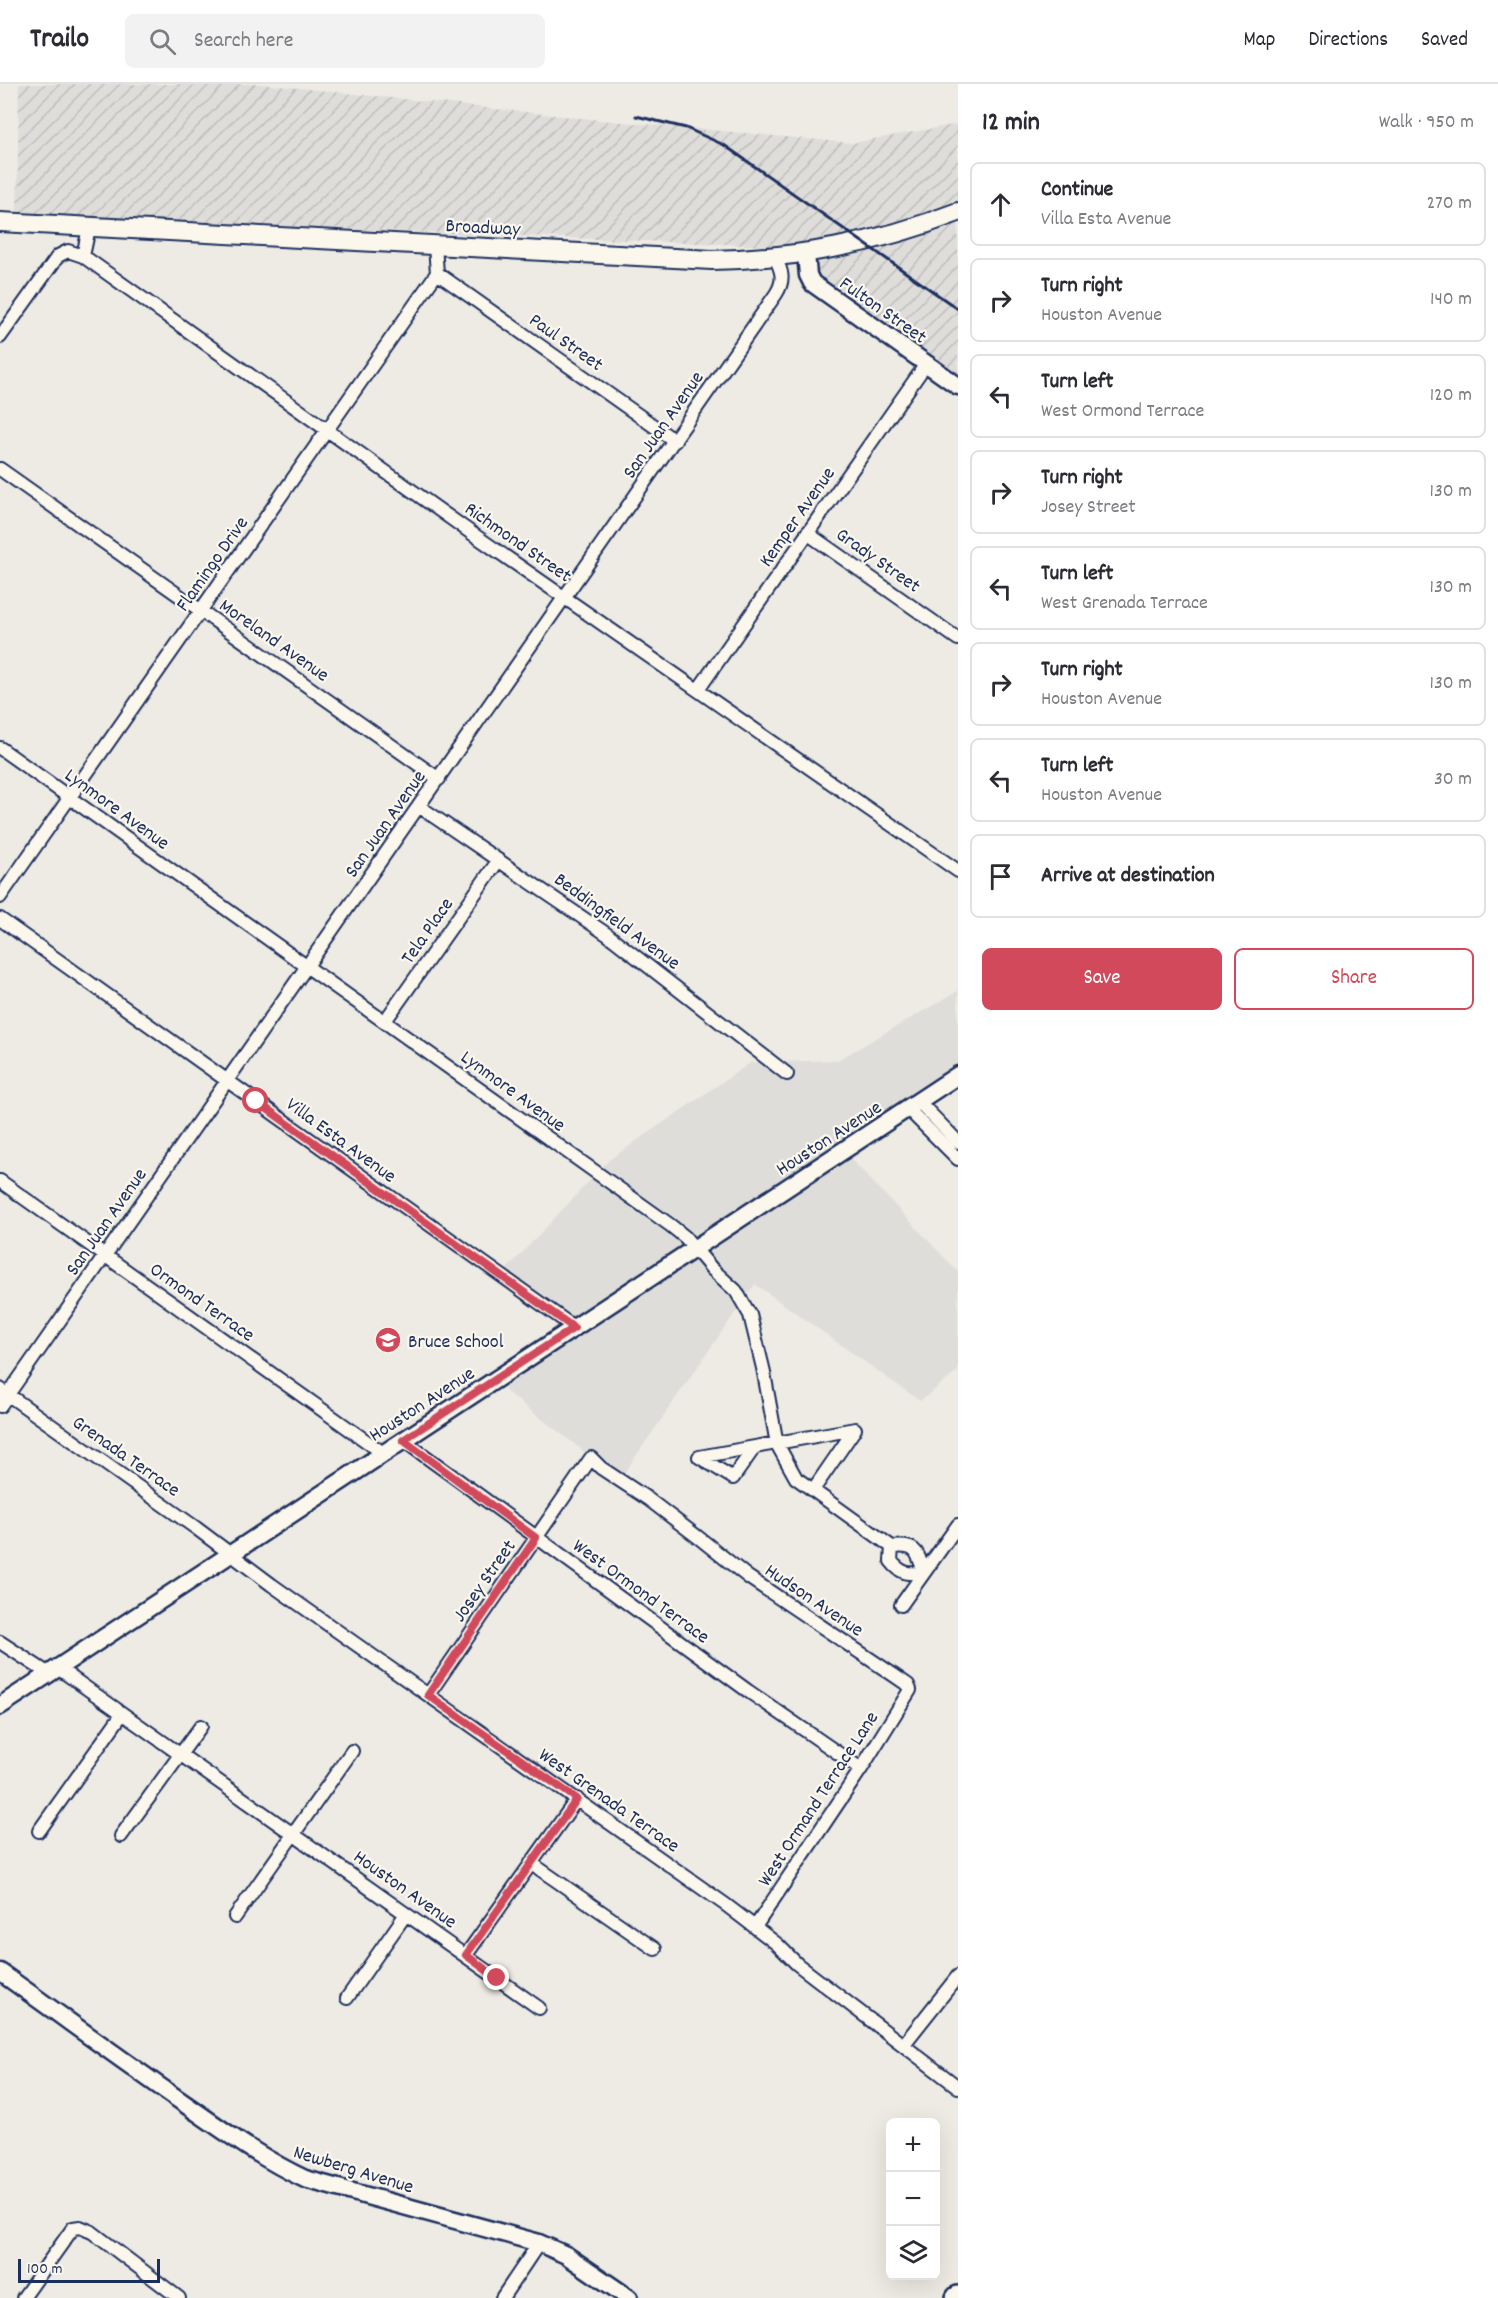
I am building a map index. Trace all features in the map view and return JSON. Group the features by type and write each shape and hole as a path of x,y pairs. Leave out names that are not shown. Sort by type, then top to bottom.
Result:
{"main road":[{"name":"Broadway","path":"0,222 712,260 806,254 897,234 958,212"}],"street":[{"path":"0,337 58,255 68,251 83,256 89,228"},
{"path":"435,246 437,273"},
{"name":"Fulton Street","path":"806,254 808,275 812,284 958,386"},
{"name":"Richmond Street","path":"83,256 565,598 958,871"},
{"name":"San Juan Avenue","path":"0,1406 4,1392 105,1256 781,286 782,276 775,257"},
{"name":"Flamingo Drive","path":"0,897 437,273"},
{"name":"Paul Street","path":"437,273 675,441"},
{"name":"Kemper Avenue","path":"698,690 926,364"},
{"name":"Moreland Avenue","path":"0,469 439,779"},
{"name":"Grady Street","path":"807,533 958,639"},
{"name":"Lynmore Avenue","path":"0,748 685,1237 736,1291 750,1315 763,1368 777,1444 796,1478 892,1547 907,1545 917,1552 924,1572"},
{"name":"Beddingfield Avenue","path":"420,807 646,962 787,1074"},
{"name":"Tela Place","path":"385,1021 498,861"},
{"name":"Villa Esta Avenue","path":"0,919 574,1328"},
{"name":"Houston Avenue","path":"0,1706 958,1075"},
{"path":"913,1106 958,1142"},
{"path":"913,1106 958,1159"},
{"name":"Ormond Terrace","path":"0,1181 383,1453"},
{"name":"Grenada Terrace","path":"4,1392 231,1554"},
{"path":"754,1448 855,1429 813,1490"},
{"name":"West Ormond Terrace","path":"403,1440 536,1538 861,1769"},
{"name":"Josey Street","path":"428,1695 591,1458"},
{"name":"Hudson Avenue","path":"591,1458 601,1468 648,1499 748,1577 908,1685 910,1690"},
{"path":"901,1605 958,1525"},
{"path":"892,1547 891,1561 898,1570 909,1575 924,1572"},
{"name":"West Grenada Terrace","path":"231,1554 756,1927 797,1964 958,2087"},
{"path":"0,1642 53,1671"},
{"name":"Houston Avenue","path":"53,1671 180,1754 539,2008"},
{"name":"West Ormand Terrace Lane","path":"756,1927 861,1769 910,1690"},
{"path":"39,1831 122,1714"},
{"path":"121,1836 201,1726"},
{"path":"235,1917 352,1751"},
{"name":"Houston Avenue","path":"466,1955 577,1799"},
{"path":"531,1863 655,1949"},
{"path":"347,1998 406,1914"},
{"name":"Newberg Avenue","path":"0,1972 169,2093 282,2169 305,2179 539,2243 566,2255 629,2298"},
{"path":"904,2044 958,1976"},
{"path":"22,2298 73,2228 80,2227 92,2232 179,2298"},
{"path":"502,2298 539,2243"}],"shaded area":[{"path":"19,84 261,84 600,120 852,143 958,124 958,382 769,246 17,216"},
{"path":"958,991 958,1087 851,1159 958,1272 958,1371 920,1401 755,1284 620,1479 504,1390 556,1326 505,1271 609,1160 750,1063 838,1060"}],"railway":[{"path":"636,116 686,128 724,145 958,309"}],"place":[{"name":"Bruce School","path":"388,1340"}],"route":[{"path":"256,1101 574,1328 403,1440 536,1538 428,1695 577,1799 466,1955 497,1978"}]}
